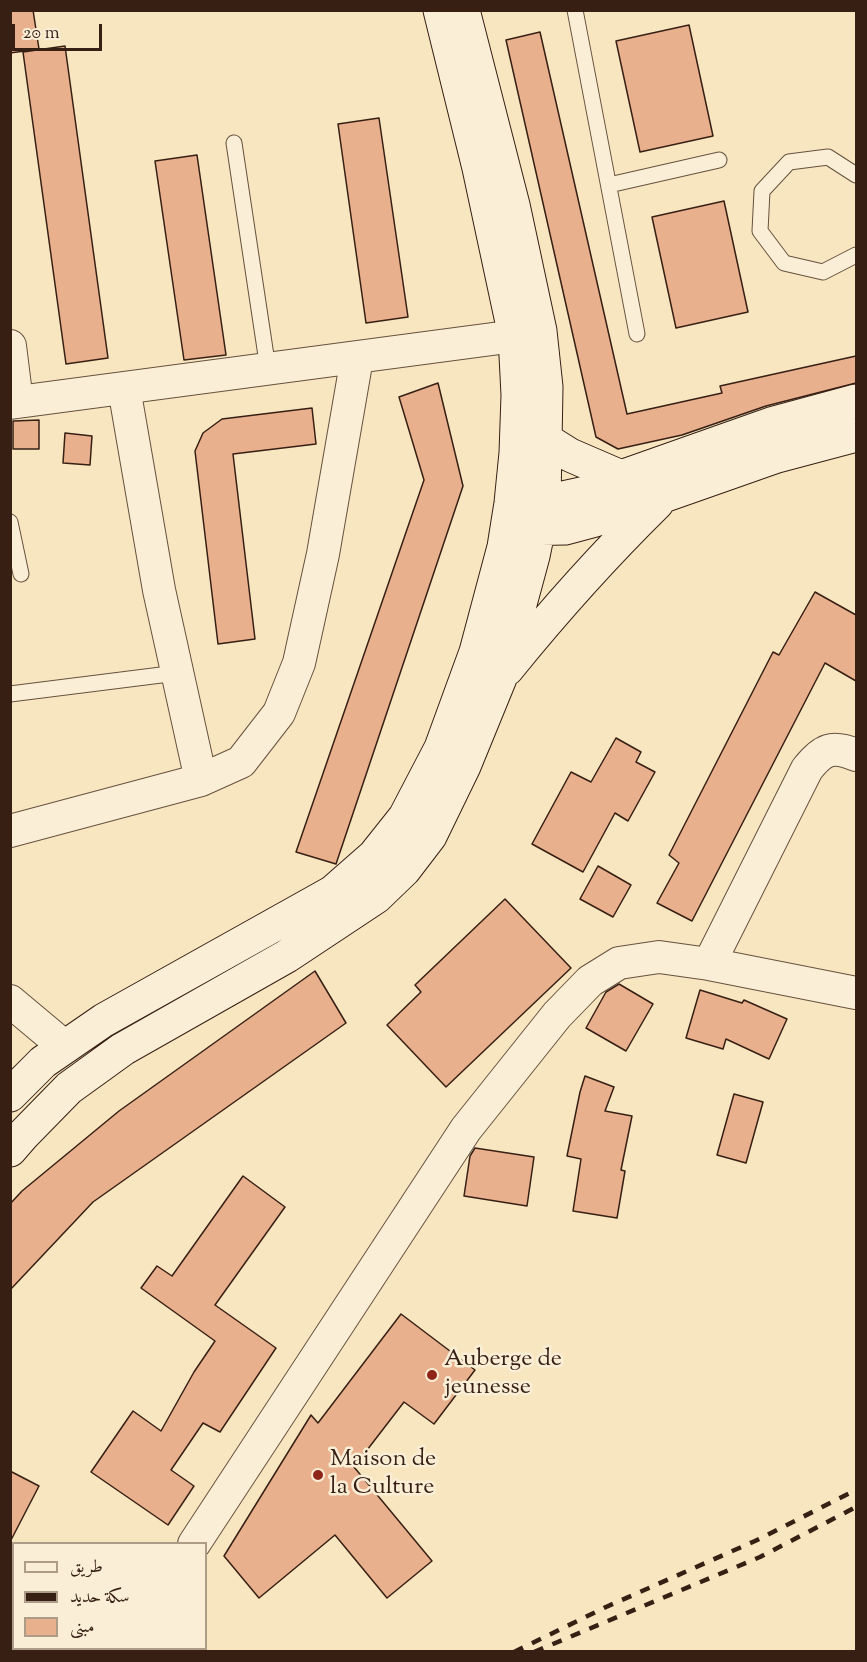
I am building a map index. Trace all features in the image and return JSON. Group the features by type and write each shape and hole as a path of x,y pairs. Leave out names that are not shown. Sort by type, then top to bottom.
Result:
{"main road":[{"path":"10,1095 43,1062 104,1020 333,892 374,856 405,817 441,748 476,652 509,516 516,453 518,395 515,336 479,168 440,10"},
{"path":"10,1150 69,1088 123,1049 287,956 376,897 404,870 430,836 464,766 500,678 542,516 546,387 540,331 513,205 464,10"},
{"path":"542,516 621,477 771,424 856,401"},
{"path":"509,516 542,516 565,528 663,497 777,456 856,435"},
{"path":"546,440 570,455 621,477"},
{"path":"500,678 572,591 610,549 663,497"}],"street":[{"path":"10,346 14,402 515,336"},
{"path":"10,831 201,780 241,762 279,713 299,663 323,554 357,358"},
{"path":"124,388 159,590 201,780"},
{"path":"710,964 807,769 818,755 830,749 847,751 856,755"},
{"path":"195,1542 466,1129 557,1015 590,981 619,963 658,957 710,964 856,993"},
{"path":"10,1001 65,1047"}],"lane":[{"path":"575,10 637,334"},
{"path":"234,143 268,369"},
{"path":"856,175 828,157 789,162 762,191 760,231 784,263 823,272 856,255"},
{"path":"609,185 719,160"},
{"path":"10,522 21,574"},
{"path":"10,694 177,673"}],"building":[{"path":"10,10 33,10 39,49 10,53"},
{"path":"689,25 713,136 640,152 616,41"},
{"path":"540,32 627,414 722,393 720,386 856,356 856,383 766,406 682,435 618,449 596,437 506,40"},
{"path":"65,46 108,358 66,364 23,52"},
{"path":"379,118 408,317 366,323 338,124"},
{"path":"197,155 226,355 184,360 155,161"},
{"path":"724,201 748,312 676,328 652,217"},
{"path":"438,383 463,486 336,864 296,852 424,480 399,397"},
{"path":"312,408 316,444 233,454 255,639 218,644 195,451 203,433 222,419"},
{"path":"39,420 39,449 13,449 13,421"},
{"path":"65,433 92,436 90,465 63,463"},
{"path":"815,592 856,615 856,681 825,663 692,921 657,903 679,863 669,855 773,652 779,655"},
{"path":"616,738 641,752 636,762 655,772 628,821 615,813 583,872 532,844 571,772 591,782"},
{"path":"598,866 631,885 613,917 580,899"},
{"path":"505,899 571,968 446,1087 387,1025 421,992 415,985"},
{"path":"315,971 346,1023 93,1202 10,1290 10,1204 22,1191 119,1111"},
{"path":"619,984 653,1004 626,1051 586,1028 606,992"},
{"path":"700,990 742,1003 744,1000 787,1019 769,1059 726,1039 723,1049 686,1038"},
{"path":"585,1076 614,1087 605,1111 632,1116 621,1170 625,1171 617,1218 573,1211 581,1159 567,1156"},
{"path":"734,1094 763,1102 746,1163 717,1155"},
{"path":"475,1148 534,1157 527,1206 464,1196 470,1156"},
{"path":"243,1176 285,1207 215,1305 276,1348 220,1432 203,1423 171,1470 194,1486 168,1525 91,1472 133,1411 161,1431 194,1372 215,1341 141,1288 157,1266 172,1276"},
{"name":"Maison de la Culture","path":"401,1314 475,1370 434,1424 404,1402 354,1467 432,1561 387,1598 335,1535 259,1598 224,1556 311,1415 318,1423"},
{"path":"10,1471 39,1486 10,1542"}],"railway":[{"path":"514,1652 606,1607 755,1541 856,1490"},
{"path":"534,1652 760,1557 856,1507"}],"place":[{"name":"Auberge de jeunesse","path":"432,1375"},
{"name":"Maison de la Culture","path":"318,1475"}]}
